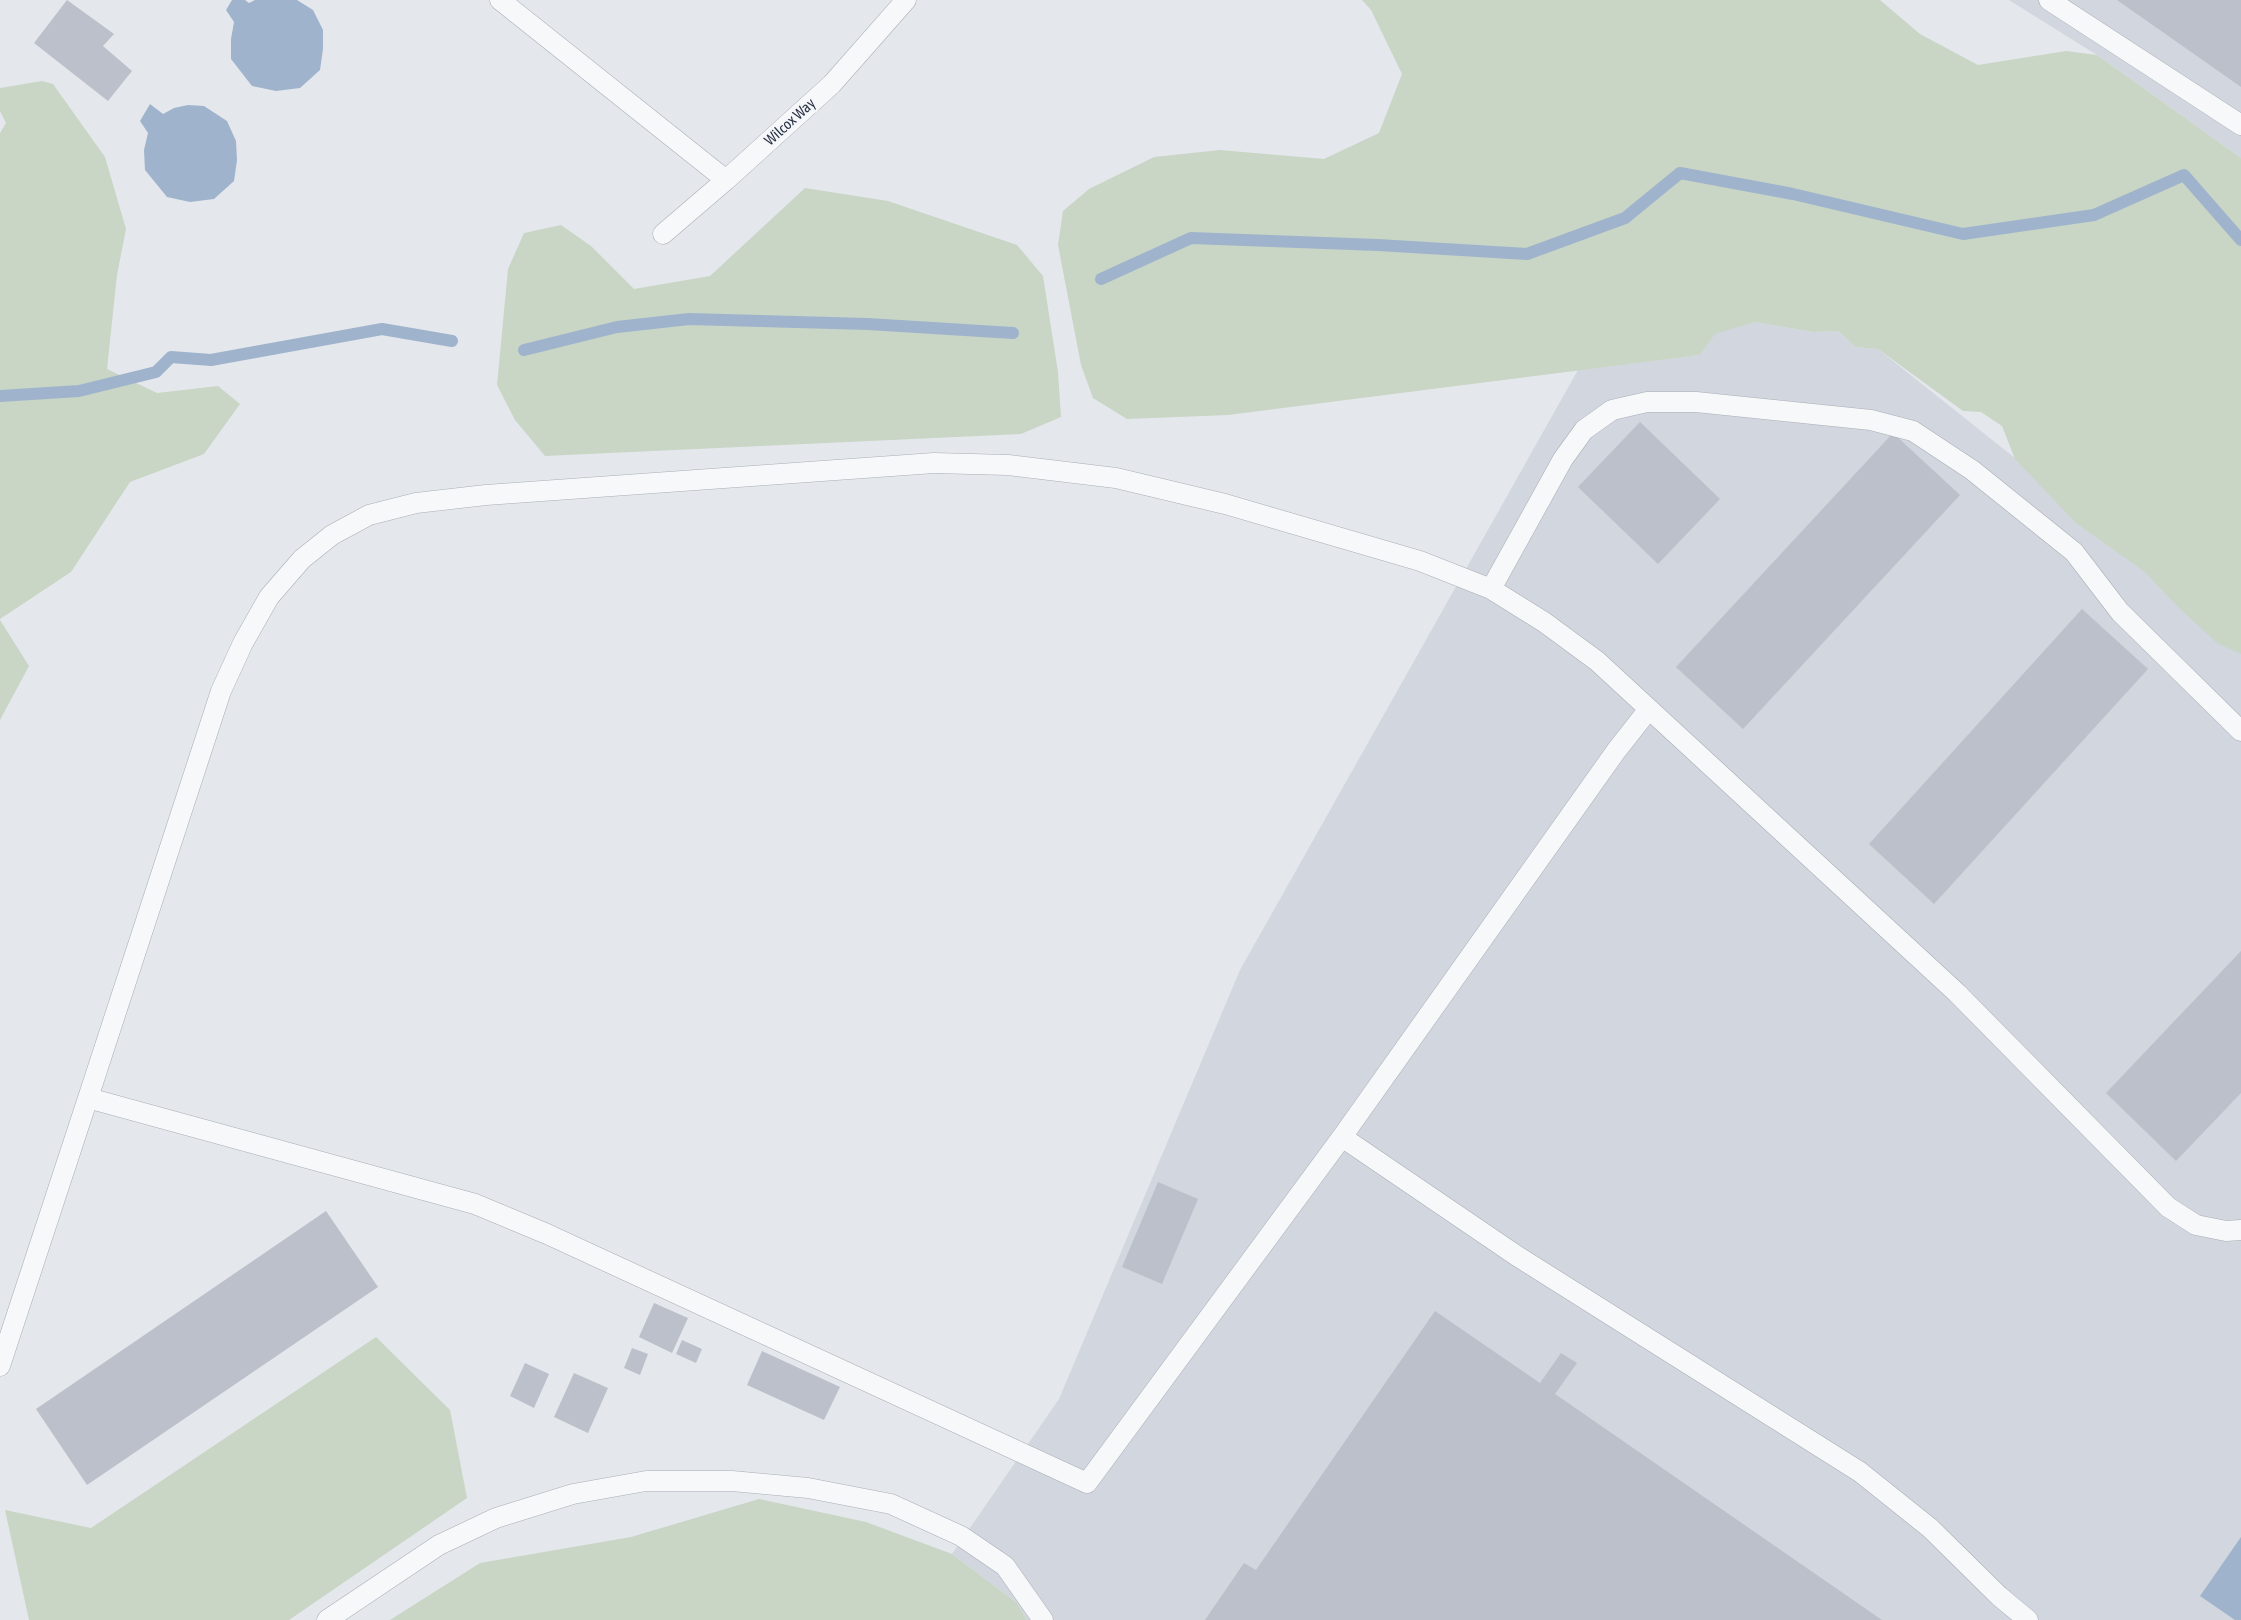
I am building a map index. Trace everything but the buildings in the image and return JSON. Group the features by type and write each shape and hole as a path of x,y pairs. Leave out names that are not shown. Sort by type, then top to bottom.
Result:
{"lane":[{"path":"500,0 726,180"},
{"name":"Wilcox Way","path":"663,234 832,84 906,0"},
{"path":"2049,0 2241,125"},
{"path":"1491,589 1563,459 1584,430 1612,410 1647,402 1696,402 1871,420 1913,431 1972,470 2074,552 2120,612 2241,731"},
{"path":"0,1366 221,691 243,643 269,597 302,559 332,535 369,515 416,503 486,495 934,463 1008,465 1116,478 1337,535 1420,561 1491,589 1544,622 1597,661 1649,708 1957,993 2168,1207 2196,1226 2226,1231 2241,1230"},
{"path":"88,1098 474,1204 548,1234 1087,1483 1342,1137 1609,760 1649,708"},
{"path":"1342,1137 1517,1256 1860,1472 1930,1528 1999,1596 2028,1620"},
{"path":"327,1620 439,1545 496,1518 573,1494 646,1481 732,1481 808,1488 891,1504 961,1536 1005,1566 1042,1620"}],"shaded area":[{"path":"2009,0 2241,0 2241,158 2097,55"},
{"path":"1755,322 1813,332 1838,331 1856,347 1878,349 2241,638 2241,1620 1027,1620 1017,1603 952,1554 1059,1399 1240,970 1578,370 1700,355 1715,333"}],"green space":[{"path":"1362,0 1880,0 1920,34 1978,65 2066,51 2097,55 2241,158 2241,654 2217,643 2145,572 2076,523 2015,459 2002,426 1981,412 1963,411 1878,349 1856,347 1838,331 1813,332 1755,322 1715,334 1700,355 1228,415 1127,419 1093,398 1081,365 1058,245 1063,211 1089,189 1154,157 1220,150 1324,159 1379,133 1402,74 1371,10"},
{"path":"42,81 53,84 105,157 126,229 117,275 107,369 157,393 218,386 240,404 204,454 130,482 71,572 0,619 0,133 6,123 0,111 0,88"},
{"path":"805,188 888,201 1017,245 1043,276 1058,372 1061,417 1021,434 545,456 515,420 497,385 508,269 524,233 561,225 591,246 634,289 710,276"},
{"path":"0,620 29,666 0,720"},
{"path":"376,1337 450,1410 467,1498 289,1620 29,1620 5,1510 91,1528"},
{"path":"759,1499 866,1522 952,1554 1017,1603 1027,1620 390,1620 480,1563 631,1537"}],"water":[{"path":"232,0 245,0 249,3 255,0 297,0 313,10 323,30 320,70 300,88 276,91 252,86 231,59 234,22 226,10"},
{"path":"150,104 163,114 174,108 188,105 204,106 227,121 236,141 237,160 234,181 214,199 190,202 167,197 145,170 144,150 148,133 140,121"},
{"path":"2241,1537 2241,1620 2235,1620 2200,1596"}],"waterway":[{"path":"1101,279 1191,238 1378,245 1527,254 1625,218 1680,173 1793,194 1963,234 2094,215 2184,175 2241,240"},
{"path":"524,350 617,327 689,319 868,324 1013,333"},
{"path":"0,396 79,391 156,372 171,357 211,360 382,329 452,341"}]}
